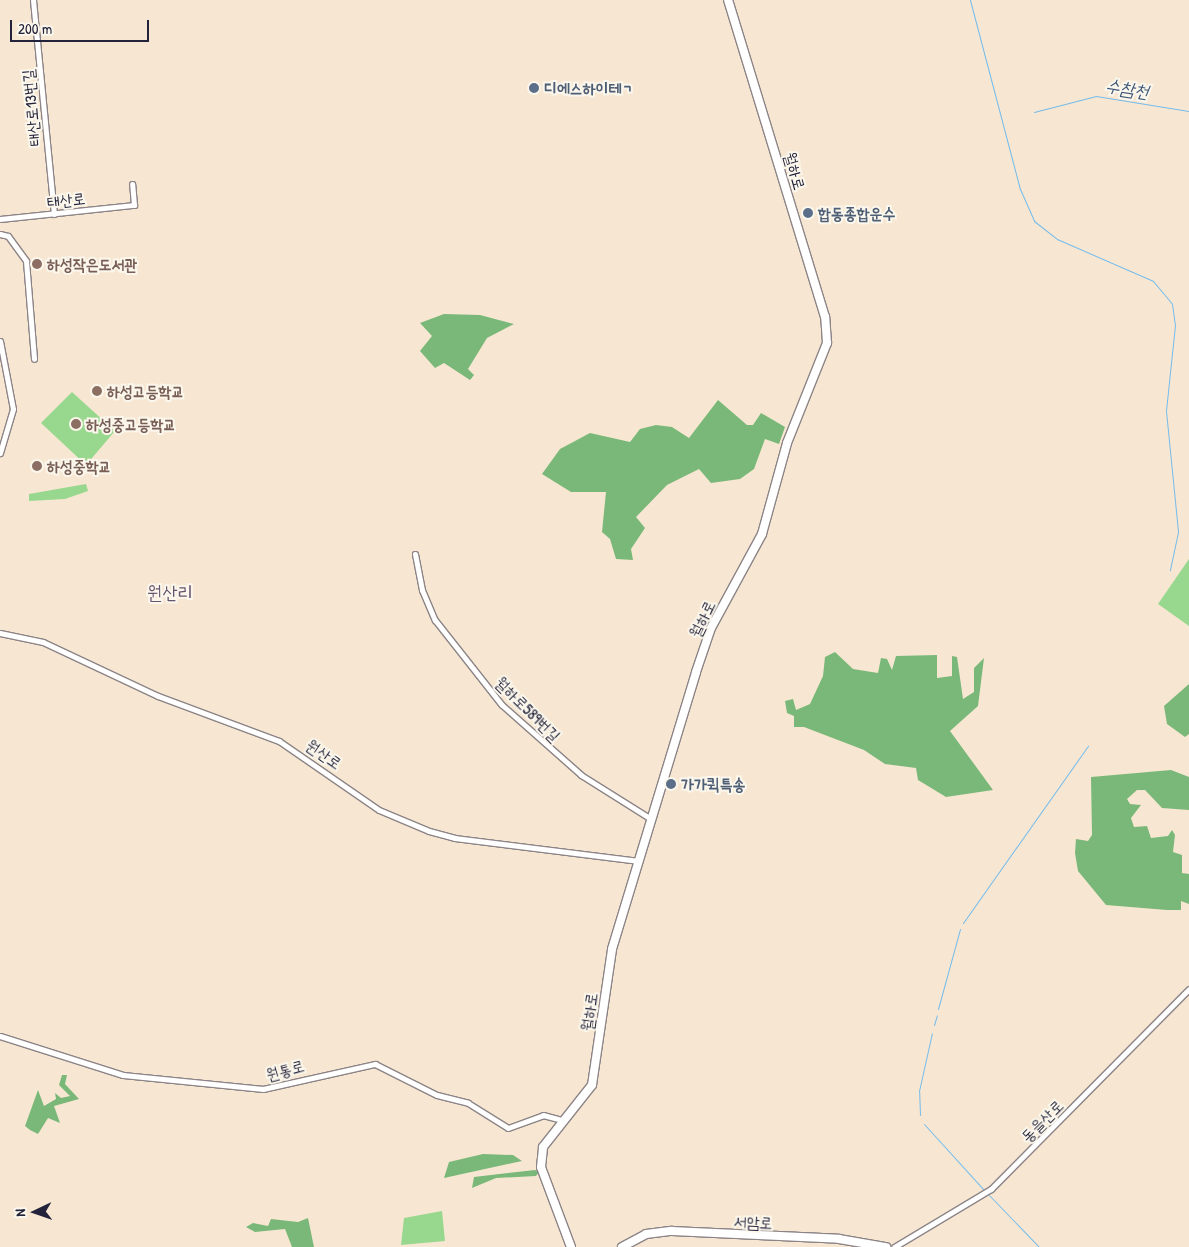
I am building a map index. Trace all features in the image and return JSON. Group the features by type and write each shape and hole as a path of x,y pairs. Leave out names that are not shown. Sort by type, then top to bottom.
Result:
{"street":[{"name":"태산로13번길","path":"33,0 54,214"},
{"name":"월하로","path":"571,1247 541,1162 546,1140 592,1085 612,952 706,641 754,554 787,443 827,342 825,317 728,0"},
{"name":"태산로","path":"0,219 134,205 132,184"},
{"path":"0,234 8,236 26,261 34,359"},
{"path":"0,340 14,409 0,453"},
{"name":"월하로589번길","path":"415,554 422,590 435,620 497,699 581,775 651,819"},
{"name":"원산로","path":"0,633 43,642 158,696 279,741 379,810 429,831 455,838 639,861"},
{"name":"동을산로","path":"894,1247 991,1190 1189,989"},
{"name":"원통로","path":"0,1036 123,1075 263,1089 375,1064 437,1095 468,1104 508,1128 543,1115 562,1120"},
{"name":"서암로","path":"622,1247 646,1234 672,1231 839,1240 886,1247"}],"green space":[{"path":"444,314 480,315 514,324 487,338 468,369 474,375 470,380 444,363 435,368 420,351 432,336 420,323"},
{"path":"72,392 115,431 86,465 41,423"},
{"path":"718,400 747,425 753,425 761,413 785,427 779,444 765,439 754,469 740,479 711,483 699,469 667,485 636,517 645,528 631,549 633,560 616,559 610,539 602,532 606,492 571,492 542,474 560,449 590,433 630,442 640,429 656,425 672,427 689,438"},
{"path":"86,484 88,491 65,499 29,501 29,494"},
{"path":"1189,559 1189,626 1158,604"},
{"path":"835,652 853,669 878,673 881,658 887,659 892,670 896,656 937,655 937,678 952,676 952,656 957,657 963,699 974,692 974,668 984,658 978,706 950,731 993,790 946,797 918,780 916,768 885,764 864,750 804,727 794,727 794,716 787,713 785,701 793,699 796,710 810,704 823,676 825,657"},
{"path":"1189,684 1189,734 1185,737 1167,724 1164,706"},
{"path":"1171,770 1189,777 1189,810 1162,808 1145,790 1137,790 1127,799 1130,804 1141,805 1131,818 1134,827 1147,826 1151,838 1168,836 1172,830 1175,835 1173,852 1182,855 1182,873 1189,874 1189,904 1181,901 1181,910 1106,905 1078,871 1075,853 1076,839 1088,841 1092,835 1091,777"},
{"path":"62,1075 67,1075 65,1084 79,1099 54,1106 60,1123 48,1118 38,1134 25,1126 38,1090 44,1106 56,1099 55,1093 61,1098 70,1096 59,1085"},
{"path":"483,1154 513,1155 522,1161 444,1178 449,1162"},
{"path":"535,1170 539,1172 536,1176 496,1178 472,1188 474,1177"},
{"path":"442,1211 445,1241 401,1245 404,1218"},
{"path":"308,1218 314,1247 292,1247 285,1229 255,1232 246,1227 253,1223 268,1226 271,1219 298,1222"}],"waterway":[{"path":"970,0 1020,189 1034,221 1057,239 1153,281 1172,304 1175,325 1166,411 1178,532 1170,570"},
{"name":"수참천","path":"1034,112 1096,96 1189,111"},
{"path":"963,923 1088,746"},
{"path":"938,1009 960,929"},
{"path":"934,1025 937,1015"},
{"path":"920,1115 919,1091 932,1033"},
{"path":"924,1124 984,1190"},
{"path":"989,1195 1039,1247"}],"place":[{"name":"디에스하이테ㄱ","path":"534,88"},
{"name":"합동종합운수","path":"808,213"},
{"name":"하성작은도서관","path":"37,264"},
{"name":"하성고등학교","path":"97,391"},
{"name":"하성중고등학교","path":"76,424"},
{"name":"하성중학교","path":"37,466"},
{"name":"가가퀵특송","path":"671,784"}],"district":[{"name":"원산리","path":"170,593"}]}
